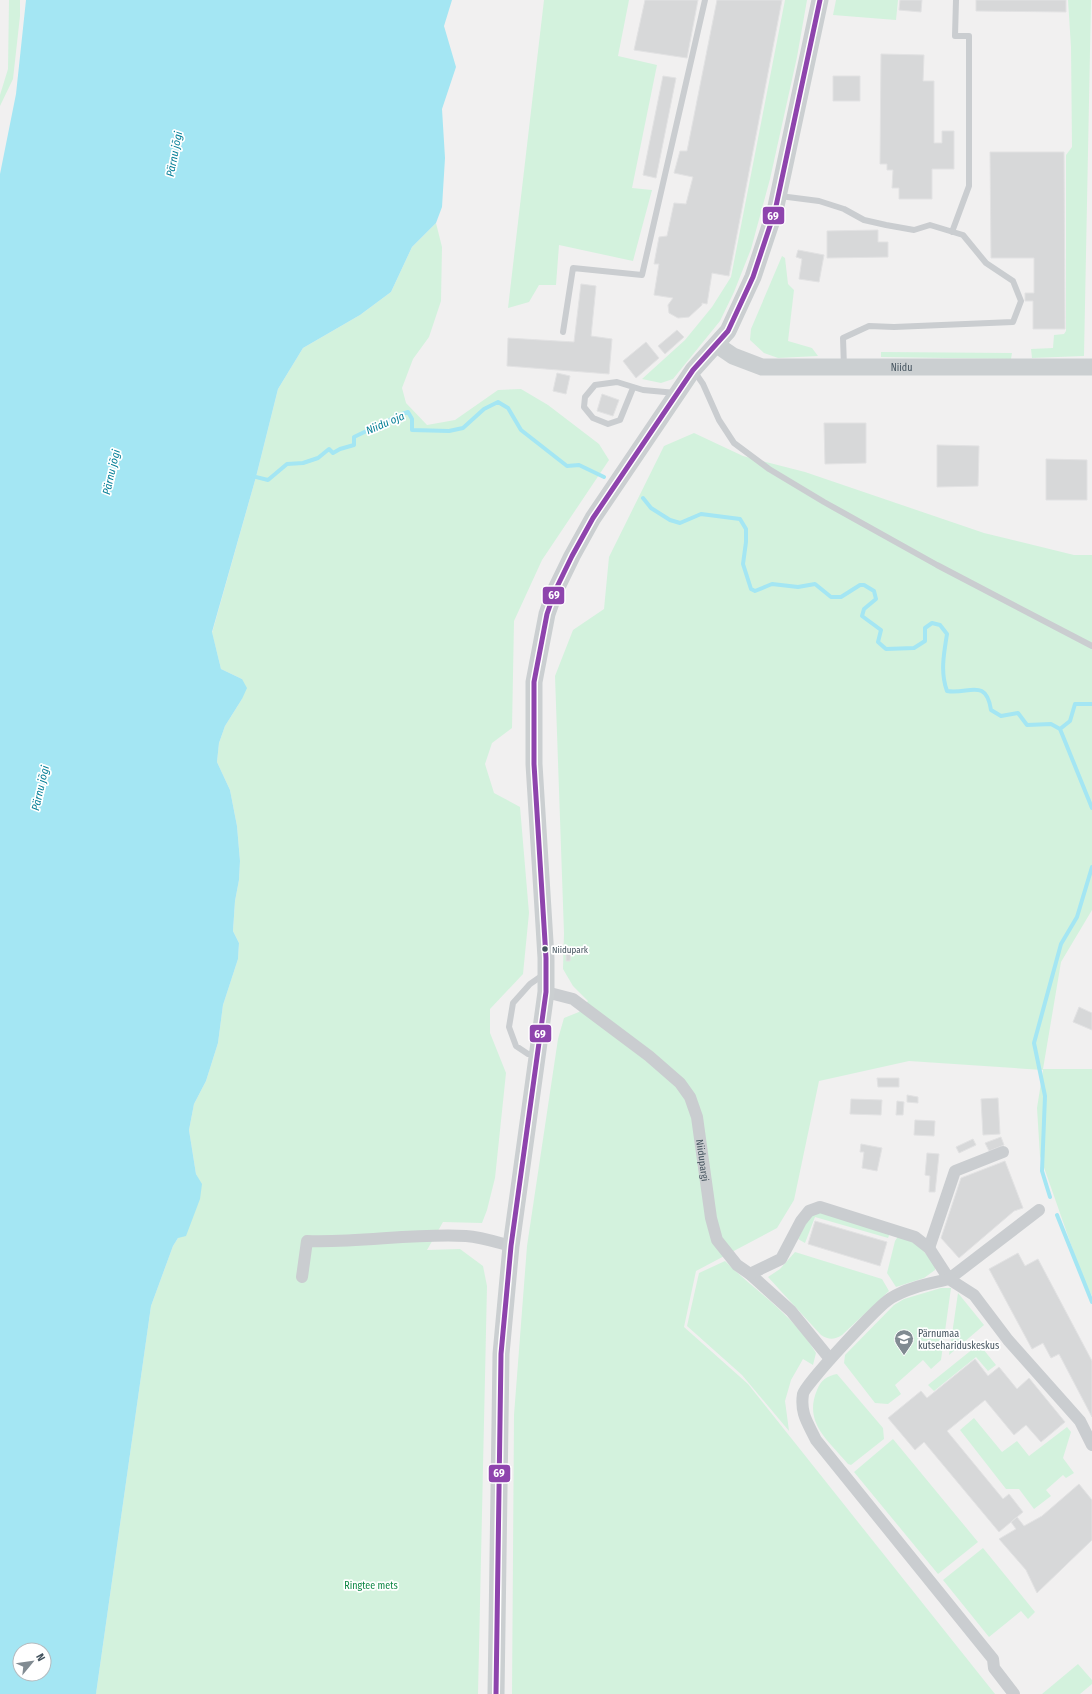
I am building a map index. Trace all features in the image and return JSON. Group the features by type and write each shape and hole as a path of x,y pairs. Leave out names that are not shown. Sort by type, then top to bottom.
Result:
{"main road":[{"path":"496,1694 502,1354 511,1246 546,992 534,764 534,682 547,614 555,591 593,518 693,370 728,331 752,277 775,211 820,0"},
{"name":"Niidu","path":"717,345 733,356 762,367 1092,367"}],"street":[{"name":"Niidupargi","path":"546,992 573,999 666,1070 680,1083 690,1097 697,1117 711,1218 717,1240 737,1266 750,1274 791,1312 830,1358"},
{"path":"928,1248 955,1171 1003,1152"},
{"path":"750,1274 781,1260 801,1221 809,1211 820,1207 915,1236 928,1248 949,1279 974,1295 1008,1340 1080,1421 1092,1445"},
{"path":"1014,1694 994,1668 994,1659 816,1440 803,1415 804,1393 830,1358 890,1298 916,1287 949,1279 1039,1210"},
{"path":"302,1277 307,1241 354,1241 420,1236 468,1236 511,1246"}],"lane":[{"path":"563,332 573,268 642,276 704,0"},
{"path":"952,232 969,186 969,36 955,36 956,0"},
{"path":"779,195 819,201 844,209 864,220 886,225 914,230 930,226 963,235 986,263 1013,281 1021,301 1013,322 894,327 869,326 843,338 844,367"},
{"path":"693,370 703,384 719,420 734,444 769,469 824,502 937,565 1092,646"},
{"path":"633,388 620,420 608,424 593,418 584,407 585,397 596,385 616,382 633,388 677,393"},
{"path":"538,1054 528,1054 516,1046 509,1027 513,1003 530,984 546,974"}],"green space":[{"path":"9,0 20,0 20,16 13,79 0,106 0,95 8,69"},
{"path":"544,0 629,0 618,56 657,65 632,188 652,190 633,261 559,245 556,285 539,285 529,302 508,308"},
{"path":"785,0 807,0 797,57 770,179 751,249 734,292 720,321 673,379 661,383 642,379 685,340 712,307 731,277"},
{"path":"836,0 898,0 896,20 833,15"},
{"path":"1068,0 1091,0 1084,356 1032,358 1031,349 1053,348 1054,335 1064,334 1066,331 1066,155 1072,147 1071,47"},
{"name":"Ringtee mets","path":"436,223 442,247 441,301 429,337 413,359 402,388 406,403 427,425 455,420 498,390 521,389 548,405 599,444 609,460 542,560 514,621 512,728 492,743 485,764 494,793 520,807 529,913 523,974 490,1009 490,1033 506,1073 495,1178 482,1223 443,1222 427,1250 460,1249 483,1266 487,1286 478,1694 96,1694 151,1306 173,1246 178,1238 201,1184 196,1174 189,1130 194,1104 206,1081 218,1043 223,1005 238,959 239,943 233,931 240,861 237,826 230,790 217,762 219,743 225,726 242,699 242,679 221,669 212,633 256,477 278,389 303,348 360,315 391,292 412,247"},
{"path":"782,256 785,258 788,284 794,290 788,341 812,348 818,356 778,358 764,353 750,340 751,329"},
{"path":"881,352 1012,353 1011,359 881,357"},
{"name":"Niidupark","path":"694,433 743,456 805,472 984,533 1074,555 1092,555 1092,910 1061,962 1043,1069 1092,1069 1092,1296 1082,1276 1040,1156 1037,1108 1043,1070 909,1061 819,1081 794,1200 777,1228 696,1271 684,1327 748,1384 995,1694 512,1694 514,1415 527,1246 558,1039 564,1018 579,1012 588,1001 573,986 563,969 564,933 555,676 573,630 604,609 609,557 664,446"},
{"path":"821,1211 890,1233 888,1238 815,1217 805,1243 798,1239 810,1216"},
{"path":"899,1235 916,1242 935,1265 935,1270 924,1278 896,1287 887,1273 895,1241"},
{"path":"795,1252 882,1279 889,1291 842,1335 834,1339 827,1338 821,1335 768,1277 780,1269"},
{"path":"725,1261 774,1304 797,1327 816,1353 813,1365 803,1359 791,1380 785,1401 789,1431 742,1375 687,1326 699,1273"},
{"path":"941,1288 951,1288 941,1360 931,1369 923,1360 895,1385 901,1394 888,1404 875,1403 844,1363 845,1355 894,1305 904,1299"},
{"path":"958,1293 984,1325 949,1355"},
{"path":"979,1344 996,1365 988,1371 976,1357 934,1391 928,1385"},
{"path":"837,1374 883,1428 884,1439 851,1465 848,1464 820,1431 813,1412 817,1390 820,1384 827,1377"},
{"path":"974,1418 1002,1452 1017,1441 1029,1456 1067,1427 1071,1432 1063,1458 1074,1473 1066,1478 1063,1475 1046,1490 1051,1496 1034,1509 1019,1489 1006,1489 960,1430"},
{"path":"893,1439 978,1542 938,1574 854,1472"},
{"path":"983,1548 1035,1612 1028,1619 1021,1611 989,1637 943,1580"},
{"path":"1078,1664 1092,1680 1092,1684 1080,1694 1042,1694"}],"water":[{"name":"Pärnu jõgi","path":"26,0 452,0 444,26 456,67 442,109 445,158 442,207 436,223 412,247 391,292 360,315 303,348 278,389 256,477 212,632 221,669 242,679 247,688 225,726 219,743 217,762 230,790 237,826 240,861 233,931 239,943 238,959 223,1005 218,1043 206,1081 194,1104 189,1130 196,1174 202,1184 200,1199 186,1236 178,1238 173,1246 151,1306 96,1694 0,1694 0,174 16,94"}],"building":[{"path":"645,0 698,0 687,58 634,50"},
{"path":"717,0 782,0 729,276 712,273 707,304 702,303 702,305 689,317 678,318 669,313 668,305 673,298 654,295 659,264 654,264 659,237 667,236 674,203 686,204 693,177 674,173 680,151 687,151"},
{"path":"900,0 922,0 921,12 899,10"},
{"path":"976,0 1066,0 1066,12 976,11"},
{"path":"881,54 924,55 923,81 934,81 934,143 942,143 942,131 954,131 954,169 932,169 932,199 899,199 899,188 892,188 893,170 887,170 887,164 880,164"},
{"path":"663,76 676,78 656,178 643,175"},
{"path":"833,76 860,76 860,101 833,101"},
{"path":"990,152 1064,152 1065,329 1033,329 1033,301 1025,301 1025,293 1034,293 1034,258 991,258"},
{"path":"878,230 878,242 888,242 888,257 827,258 827,231"},
{"path":"798,250 824,255 819,282 799,279 802,259 796,257"},
{"path":"581,284 596,286 591,336 612,339 609,374 507,366 508,338 574,342"},
{"path":"677,330 684,337 665,354 658,346"},
{"path":"646,342 659,358 636,378 623,361"},
{"path":"557,373 570,376 566,394 553,391"},
{"path":"602,394 619,400 613,416 597,411"},
{"path":"824,423 866,423 866,463 825,464"},
{"path":"937,445 979,446 978,486 937,487"},
{"path":"1046,459 1087,460 1087,500 1046,500"},
{"path":"566,953 571,953 570,961 566,961"},
{"path":"1079,1007 1092,1013 1092,1030 1073,1022"},
{"path":"877,1078 899,1078 899,1087 878,1087"},
{"path":"907,1095 918,1097 918,1103 907,1102"},
{"path":"998,1098 1000,1134 983,1135 981,1099"},
{"path":"851,1099 882,1100 881,1115 850,1114"},
{"path":"897,1101 904,1102 903,1115 896,1115"},
{"path":"915,1120 935,1121 934,1136 914,1135"},
{"path":"1001,1137 1004,1145 989,1151 985,1143"},
{"path":"973,1139 976,1145 959,1153 956,1147"},
{"path":"861,1144 882,1148 877,1171 862,1168 864,1152 860,1152"},
{"path":"927,1153 939,1154 935,1192 929,1192 930,1176 925,1175"},
{"path":"1005,1161 1023,1208 1014,1211 959,1258 941,1238 961,1178"},
{"path":"815,1221 887,1242 880,1266 808,1244"},
{"path":"1018,1253 1025,1266 1038,1259 1092,1361 1092,1417 1059,1354 1051,1358 1043,1343 1032,1349 989,1269"},
{"path":"975,1359 988,1376 999,1367 1017,1389 1029,1378 1065,1422 1041,1442 1026,1425 1014,1435 985,1400 947,1431 1003,1499 1009,1494 1023,1512 999,1532 924,1442 915,1450 888,1418 921,1391 927,1398"},
{"path":"1079,1484 1092,1500 1092,1540 1037,1593 1026,1570 999,1539 1016,1529 1011,1522 1017,1517 1024,1526 1042,1516"}],"waterway":[{"name":"Niidu oja","path":"252,476 268,480 287,464 303,463 318,458 329,449 333,453 340,449 354,445 354,437 408,412 412,419 412,430 449,431 463,428 484,409 498,402 508,408 521,430 567,466 579,465 604,477"},
{"name":"Niidu oja","path":"643,498 651,508 670,520 680,523 701,514 740,519 746,529 743,564 751,589 755,591 772,584 798,587 815,584 831,597 841,597 860,585 864,585 874,591 876,599 864,609 862,616 881,630 878,642 886,649 914,648 925,641 925,628 932,623 940,625 947,634 943,670 947,691 980,691 985,694 989,700 991,710 1001,716 1018,713 1027,725 1051,724 1060,729 1070,721 1075,704 1092,704"},
{"path":"1060,729 1092,808"},
{"path":"1050,1197 1042,1171 1045,1096 1034,1043 1061,944 1077,917 1092,867"},
{"path":"1057,1215 1092,1302"}],"transit line":[{"name":"69","path":"496,1694 501,1354 511,1246 546,992 546,958 534,764 534,682 547,614 555,591 593,518 693,370 728,331 753,277 775,211 820,0"}],"place":[{"name":"Niidupark","path":"545,949"},
{"name":"Pärnumaa kutsehariduskeskus","path":"904,1356"}]}
